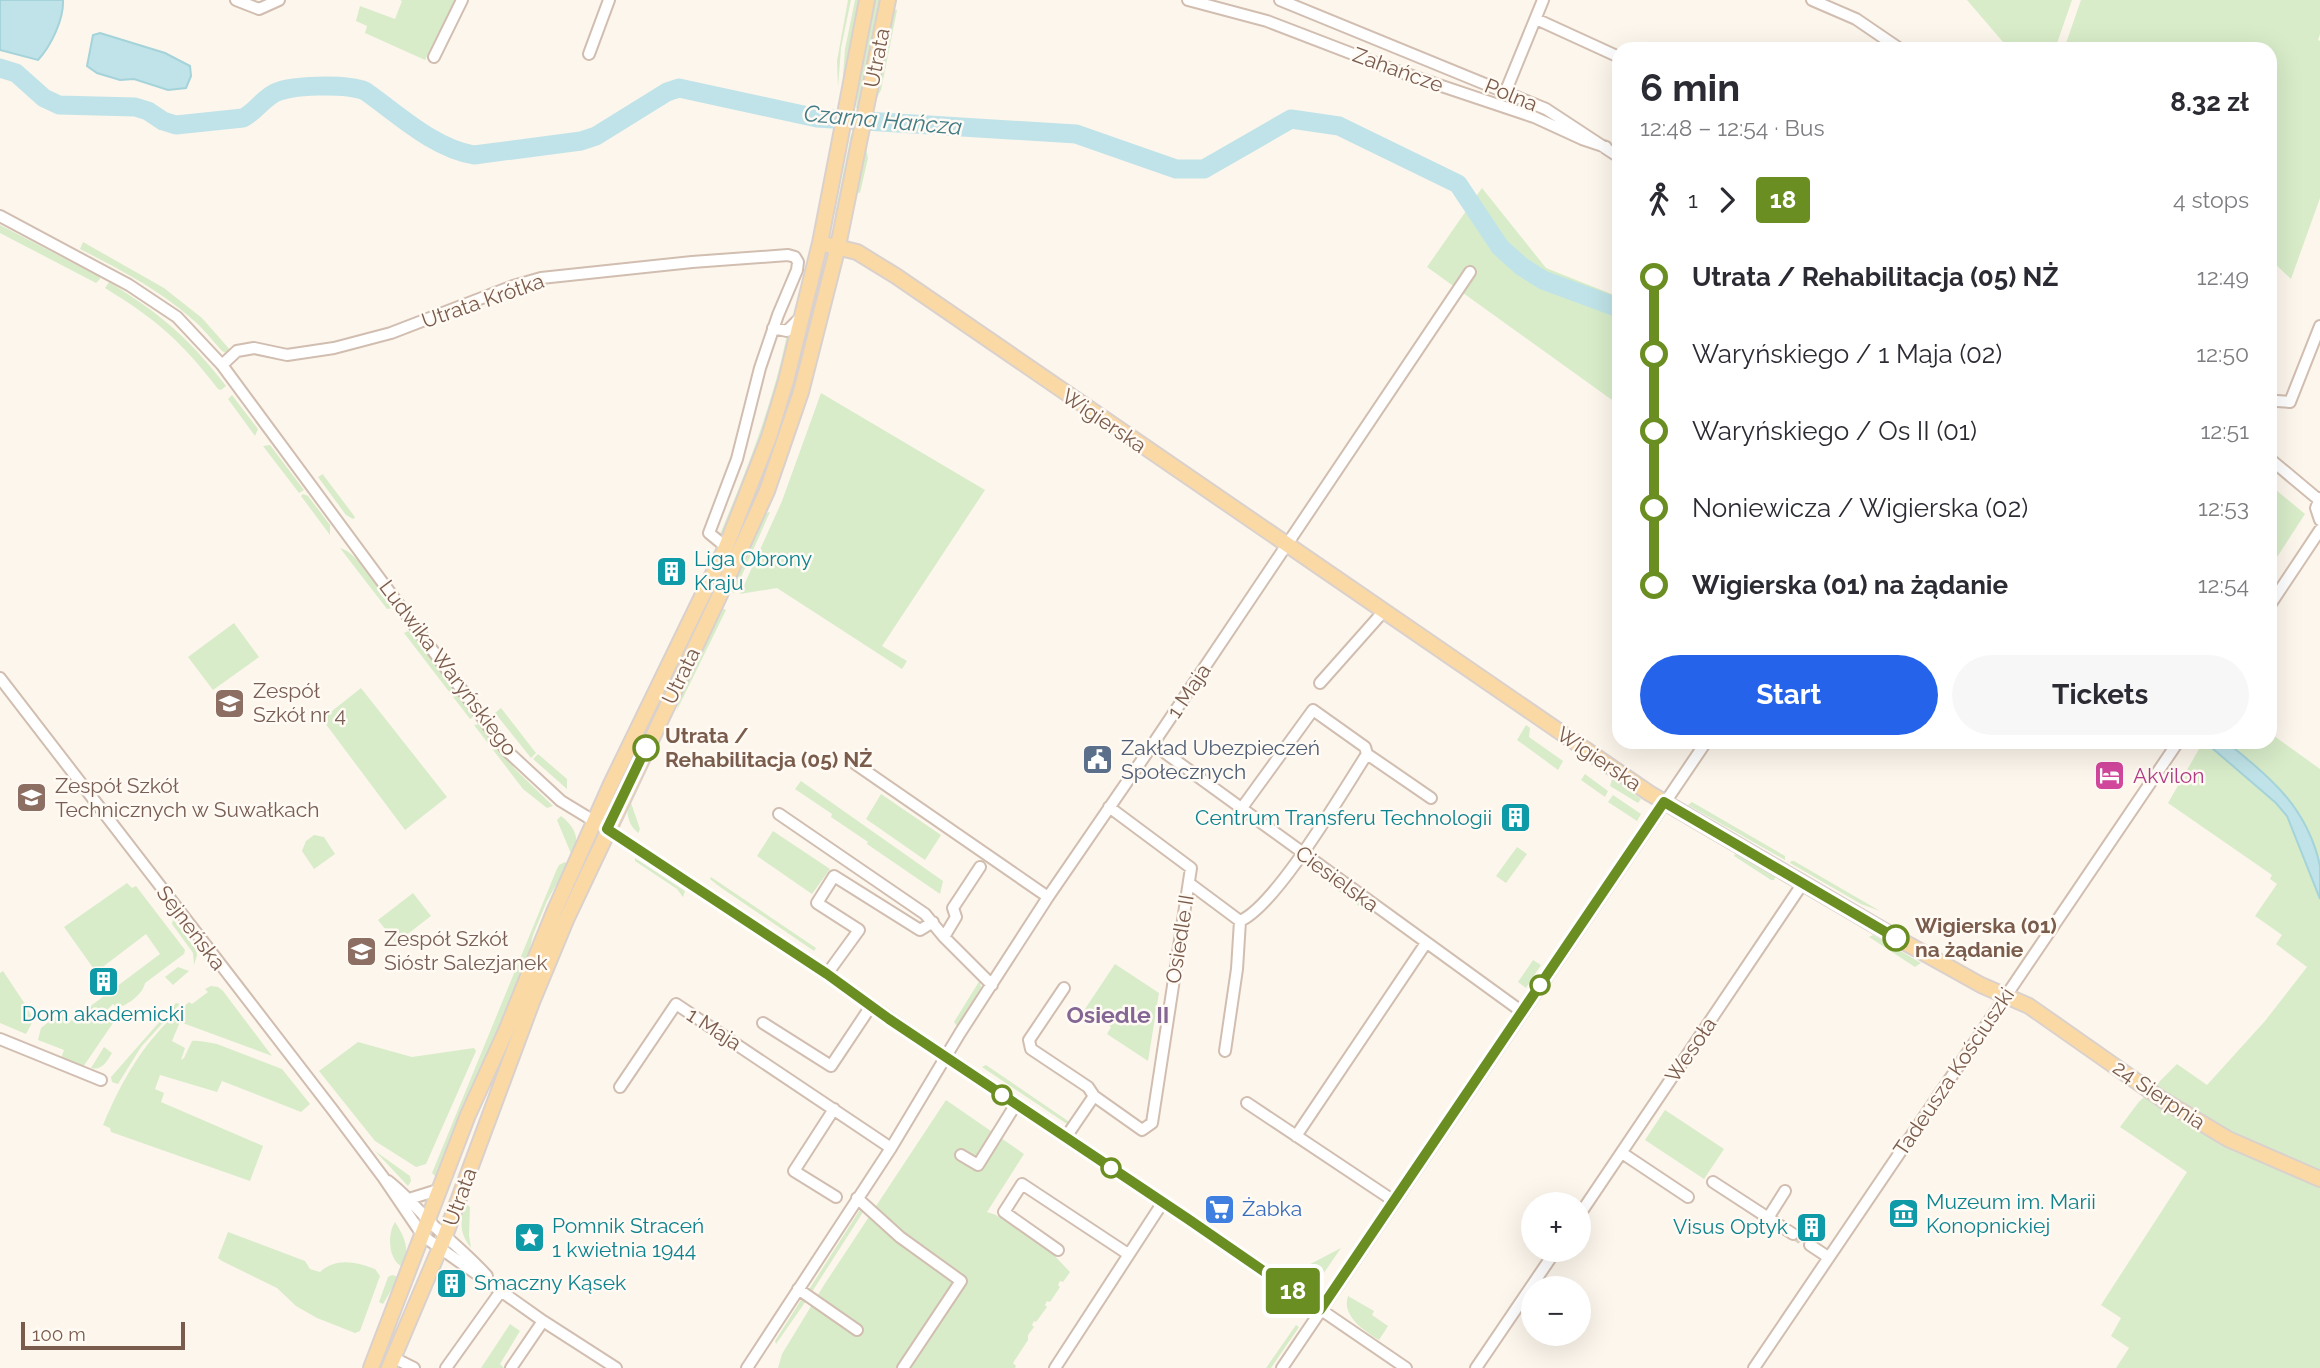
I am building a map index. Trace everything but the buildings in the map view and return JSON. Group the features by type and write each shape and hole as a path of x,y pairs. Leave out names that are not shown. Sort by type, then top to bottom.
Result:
{"main road":[{"name":"Utrata","path":"371,1368 468,1115 594,822 726,547 769,437 786,381 820,243 867,0"},
{"name":"Utrata","path":"392,1363 442,1243 532,1002 607,829 718,599 766,491 801,393 838,246 888,0"},
{"name":"Wigierska","path":"820,243 857,252 896,276 1664,802 1916,949 2006,996"},
{"name":"24 Sierpnia","path":"2006,996 2029,1006 2195,1120 2238,1144 2320,1179"},
{"path":"387,1326 404,1334"}],"street":[{"path":"236,0 259,9 279,0"},
{"path":"434,57 462,0"},
{"path":"589,54 609,0"},
{"name":"Zahańcze","path":"1188,0 1267,20 1396,71 1534,117 1606,147"},
{"name":"Polna","path":"1280,0 1562,118 1612,152"},
{"path":"1506,93 1543,0"},
{"path":"1812,0 1856,19 1890,42"},
{"path":"1536,19 1612,54"},
{"name":"Ludwika Waryńskiego","path":"0,216 129,285 177,317 222,365 507,751 566,806 607,829 827,974 1406,1368"},
{"name":"Utrata Krótka","path":"222,365 237,351 254,348 287,355 334,348 391,333 513,286 541,278 692,262 795,257 798,262 797,270 773,328"},
{"name":"1 Maja","path":"747,1368 891,1148 960,1033 1048,897 1470,272"},
{"path":"726,547 709,533 737,459 773,328 787,331 803,314"},
{"path":"2277,401 2290,402 2320,326"},
{"path":"2277,465 2319,499 2316,508 2320,520"},
{"path":"2277,594 2320,530"},
{"path":"1320,682 1383,612"},
{"name":"Sejneńska","path":"0,678 383,1177 423,1236 442,1243 501,1291 616,1368"},
{"path":"1241,809 1313,710 1365,747 1367,754 1431,798"},
{"name":"Ciesielska","path":"1153,744 1521,1011"},
{"path":"1282,1368 1521,1011 1701,749"},
{"name":"Tadeusza Kościuszki","path":"1754,1368 2173,749"},
{"path":"1241,921 1252,916 1301,853 1367,754"},
{"path":"854,763 1048,897"},
{"name":"Osiedle II","path":"1064,988 1029,1040 1031,1049 1088,1087 1094,1096 1142,1130 1152,1123 1191,869 1109,807"},
{"path":"779,814 925,914 992,985"},
{"path":"944,937 956,917 953,908 981,867"},
{"path":"827,974 859,930 817,903 834,876 920,930 933,922"},
{"path":"1189,883 1241,921"},
{"name":"Wesoła","path":"1591,1198 1803,883"},
{"path":"1225,1051 1241,921"},
{"path":"1296,1136 1426,943"},
{"name":"1 Maja","path":"620,1087 676,1004 891,1148"},
{"path":"763,1023 831,1066 871,1006"},
{"path":"0,1039 101,1080"},
{"path":"1066,1137 1094,1096"},
{"path":"961,1155 978,1165 1016,1104"},
{"path":"1247,1104 1394,1201"},
{"path":"834,1109 794,1171 836,1197"},
{"path":"1622,1153 1688,1197"},
{"name":"Sejneńska","path":"383,1177 429,1220 442,1243"},
{"path":"1713,1182 1793,1234"},
{"path":"1058,1250 1004,1212 1022,1185 1128,1254"},
{"path":"409,1199 441,1189"},
{"path":"1768,1218 1785,1191"},
{"path":"857,1198 900,1237 961,1281 903,1368"},
{"path":"1055,1368 1163,1202"},
{"path":"1810,1245 1828,1257"},
{"path":"1476,1368 1548,1262"},
{"path":"798,1289 857,1330"},
{"path":"446,1368 501,1291"},
{"path":"512,1368 543,1321"},
{"path":"392,1363 414,1368"}],"green space":[{"path":"400,0 455,0 425,60 365,33 367,26 356,21 360,6 395,19 402,1"},
{"path":"848,0 851,0 841,48 838,87 837,61"},
{"path":"855,0 860,0 842,88 845,49"},
{"path":"873,0 881,0 860,109 856,108 860,66"},
{"path":"1967,0 2072,0 2057,42 2003,42"},
{"path":"2081,0 2320,0 2320,198 2291,279 2277,266 2277,42 2066,42"},
{"path":"893,9 897,10 881,90 876,99"},
{"path":"851,134 855,135 839,214 835,214"},
{"path":"866,149 868,158 860,193 856,192"},
{"path":"1482,188 1546,268 1612,294 1612,400 1427,267"},
{"path":"0,225 100,279 96,283 0,233"},
{"path":"83,242 164,288 202,318 232,352 228,354 222,351 196,323 166,298 80,249"},
{"path":"109,282 173,328 226,386 218,389 192,357 167,333 105,288"},
{"path":"817,287 801,365 769,469 692,639 690,637"},
{"path":"793,333 764,432 724,536 720,534 758,436 787,335"},
{"path":"821,393 985,490 882,646 907,661 902,669 777,588 740,594 782,501"},
{"path":"232,395 258,429 255,436 228,399"},
{"path":"270,445 304,490 299,493 263,446"},
{"path":"323,474 355,517 353,519 346,515 318,477"},
{"path":"2277,491 2305,514 2277,557"},
{"path":"301,496 308,496 330,525 330,535"},
{"path":"770,512 734,593 730,590 765,514"},
{"path":"340,548 362,565 393,608 387,609"},
{"path":"721,608 726,610 676,712 683,689"},
{"path":"234,623 259,657 213,690 188,657"},
{"path":"408,631 473,714 472,718 470,719 404,633"},
{"path":"361,688 447,797 405,830 322,719"},
{"path":"501,708 536,753 531,758 495,713"},
{"path":"480,724 515,769 553,806 547,808 523,789 474,725"},
{"path":"1526,725 1530,728 1529,737 1563,761 1558,770 1517,740"},
{"path":"2277,738 2320,769 2320,1368 2116,1368 2129,1348 2111,1336 2121,1318 2101,1305 2187,1172 2120,1127 2138,1103 2177,1064 2207,1085 2265,1021 2307,967 2276,944 2282,935 2255,916 2277,884 2270,879 2272,875 2168,803 2199,749 2277,749"},
{"path":"538,754 567,779 567,789 533,759"},
{"path":"1585,774 1608,791 1605,797 1581,780"},
{"path":"1612,779 1641,799 1638,803 1610,786"},
{"path":"801,781 943,881 940,894 867,844 868,842 831,817 832,814 795,789"},
{"path":"881,794 941,835 925,860 866,819"},
{"path":"1613,795 1641,814 1637,821 1608,802"},
{"path":"630,800 640,829 638,833 628,818"},
{"path":"1692,802 1785,856 1785,860 1688,805"},
{"path":"561,816 570,824 575,834 576,844 572,856 557,820"},
{"path":"773,831 830,869 812,894 757,856"},
{"path":"314,835 324,837 335,854 314,869 302,851 306,841"},
{"path":"1517,847 1527,854 1506,883 1496,876"},
{"path":"1736,853 1776,876 1774,880 1734,856"},
{"path":"635,858 685,891 683,897 677,889 635,861"},
{"path":"1791,861 1880,911 1861,904 1790,863"},
{"path":"565,862 568,864 547,901 533,935 526,965 437,1178 432,1173 556,871 559,865"},
{"path":"1317,869 1369,906 1366,911 1326,882"},
{"path":"711,877 816,948 814,951 720,887"},
{"path":"127,883 132,888 136,886 185,950 184,954 145,983 134,999 117,1008 113,1004 106,1011 115,1020 83,1067 61,1058 64,1050 38,1040 41,1028 60,1013 68,1023 160,954 146,934 96,972 64,927"},
{"path":"413,893 431,916 396,943 378,920"},
{"path":"173,919 196,950 194,965 193,953 172,924"},
{"path":"1873,935 1921,963 1915,967 1869,937"},
{"path":"1533,960 1541,965 1526,988 1518,982"},
{"path":"1115,964 1159,993 1148,1061 1107,1034 1111,1027 1085,1009"},
{"path":"178,967 189,971 173,985 165,977"},
{"path":"3,971 33,1021 26,1034 0,1023 0,973"},
{"path":"980,980 981,988 957,1026 954,1022"},
{"path":"211,986 223,991 272,1056 180,1022 172,1041 185,1048 181,1060 192,1041 217,1044 282,1069 310,1104 301,1112 222,1081 217,1092 160,1075 155,1089 164,1093 161,1102 263,1146 250,1181 111,1132 110,1128 103,1125 128,1073 149,1043 174,1015 189,1002 192,1004 208,992 205,989"},
{"path":"176,1003 180,1004 141,1047 118,1084 112,1082 111,1077"},
{"path":"358,1042 412,1057 474,1048 476,1051 426,1164 416,1167 375,1141 319,1071"},
{"path":"104,1047 112,1053 101,1067 91,1068"},
{"path":"986,1065 1071,1123 1067,1124 982,1067"},
{"path":"946,1100 1024,1154 987,1212 996,1215 1050,1251 1070,1272 1063,1282 1060,1281 1060,1287 1045,1305 1047,1307 1036,1322 1034,1321 1028,1340 1013,1363 1015,1368 778,1368 782,1354 824,1285"},
{"path":"1665,1110 1724,1149 1704,1179 1645,1140"},
{"path":"375,1151 410,1176 408,1186"},
{"path":"465,1203 470,1207 471,1248 464,1237 462,1227"},
{"path":"861,1208 865,1209 810,1295 808,1291"},
{"path":"395,1222 405,1244 403,1267 394,1259 390,1247"},
{"path":"228,1232 305,1261 310,1269 320,1272 340,1263 361,1264 375,1269 380,1276 360,1331 355,1333 317,1318 296,1306 277,1288 218,1258"},
{"path":"1341,1248 1319,1280 1313,1280 1297,1271"},
{"path":"388,1277 399,1277 383,1304 379,1302"},
{"path":"1348,1296 1374,1311 1372,1315 1388,1326 1379,1340 1351,1316"},
{"path":"801,1300 806,1301 776,1344 775,1341"},
{"path":"510,1324 520,1331 500,1364 504,1368 481,1368"},
{"path":"1296,1325 1299,1327 1271,1368 1266,1368"}],"water":[{"path":"0,0 63,0 56,32 38,60 0,50"},
{"path":"100,33 165,53 190,66 191,76 186,88 168,90 134,79 120,80 97,73 87,66 93,35"},
{"path":"2213,749 2235,749 2261,770 2298,812 2307,828 2320,866 2320,899 2287,816 2276,803"}],"waterway":[{"name":"Czarna Hańcza","path":"0,68 16,73 44,98 59,105 135,107 176,125 243,118 273,94 291,88 318,86 357,89 365,91 430,138 474,155 581,141 596,136 667,92 679,88 817,118 1076,134 1176,169 1204,169 1291,119 1339,126 1458,184 1500,247 1521,266 1543,280 1612,305"}],"tunnel":[{"path":"1793,1234 1810,1245"}],"bus line":[{"name":"18","path":"646,748 607,829 827,974 889,1019 1320,1310 1664,802 1896,938"}],"place":[{"name":"Liga Obrony Kraju","path":"671,571"},
{"name":"Zespół Szkół nr 4","path":"230,703"},
{"name":"Utrata / Rehabilitacja (05) NŻ","path":"646,748"},
{"name":"Zakład Ubezpieczeń Społecznych","path":"1098,760"},
{"name":"Akvilon","path":"2110,776"},
{"name":"Zespół Szkół Technicznych w Suwałkach","path":"32,798"},
{"name":"Centrum Transferu Technologii","path":"1515,818"},
{"name":"Wigierska (01) na żądanie","path":"1896,938"},
{"name":"Zespół Szkół Sióstr Salezjanek","path":"361,951"},
{"name":"Dom akademicki","path":"103,982"},
{"name":"Żabka","path":"1219,1209"},
{"name":"Muzeum im. Marii Konopnickiej","path":"1903,1214"},
{"name":"Visus Optyk","path":"1811,1227"},
{"name":"Pomnik Straceń 1 kwietnia 1944","path":"529,1238"},
{"name":"Smaczny Kąsek","path":"451,1283"}],"district":[{"name":"Osiedle II","path":"1118,1015"}]}
